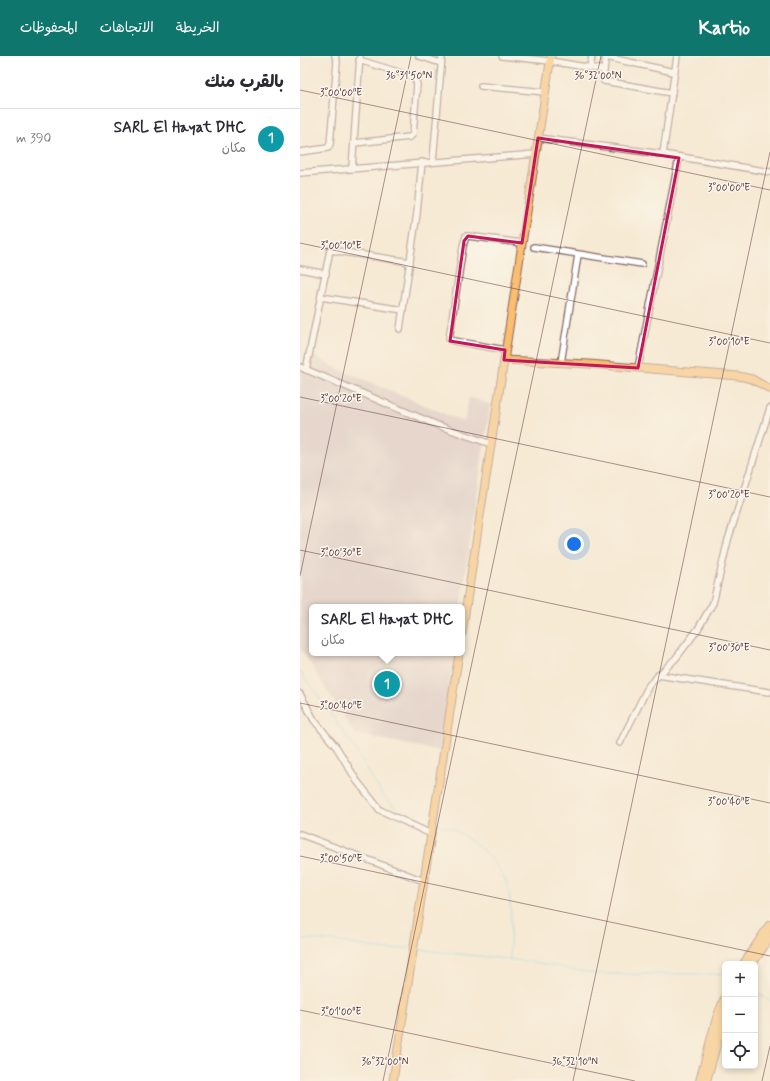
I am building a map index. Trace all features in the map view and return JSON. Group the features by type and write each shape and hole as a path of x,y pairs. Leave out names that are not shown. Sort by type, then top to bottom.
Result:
{"highway":[{"path":"746,961 770,925"},
{"path":"754,961 770,936"},
{"path":"700,1081 717,1018 722,1006"},
{"path":"706,1081 722,1025"}],"main road":[{"path":"465,613 550,58"},
{"path":"504,360 738,376 752,379 770,389"},
{"path":"393,1081 412,949 459,656"}],"street":[{"path":"300,152 328,148 330,144 337,62 335,56"},
{"path":"418,56 441,63"},
{"path":"433,161 442,56"},
{"path":"502,56 550,58 568,64 604,70"},
{"path":"568,64 569,56"},
{"path":"590,68 592,56"},
{"path":"663,154 677,56"},
{"path":"672,93 604,81 602,77 606,57 674,72"},
{"path":"352,168 360,58 414,77 416,84 413,134 410,137 354,143"},
{"path":"481,86 545,92"},
{"path":"538,138 663,154 679,158 770,172"},
{"path":"300,173 433,161 536,154"},
{"path":"638,368 679,158"},
{"path":"400,329 417,213 422,162"},
{"path":"505,350 454,342 449,339 463,246 466,236 522,243"},
{"path":"534,248 642,264"},
{"path":"306,370 330,250 410,262"},
{"path":"561,363 578,255"},
{"path":"300,269 326,274"},
{"path":"321,297 403,310"},
{"path":"300,367 437,425 491,444"},
{"path":"620,743 649,685 676,658 698,630 713,603 728,540 770,408"},
{"path":"658,675 769,692"},
{"path":"300,694 310,715 337,748 357,781 380,810 432,827"},
{"path":"300,834 424,881"}],"highlighted area":[{"path":"538,138 679,158 638,368 504,360 505,350 450,341 464,241 468,236 522,243"}],"shaded area":[{"path":"308,352 332,366 464,422 469,397 490,404 461,604 309,604 309,656 454,656 440,751 355,734 300,648 300,375"}],"waterway":[{"path":"300,671 352,744 383,796 401,813 430,823"},
{"path":"435,824 450,828 478,846 495,863 501,872 506,882 510,900 510,960"},
{"path":"300,939 335,941 386,950 410,948"},
{"path":"416,949 532,962 597,974 722,974"},
{"path":"758,993 770,1001"}],"place":[{"name":"SARL El Hayat DHC","path":"387,684"}]}
